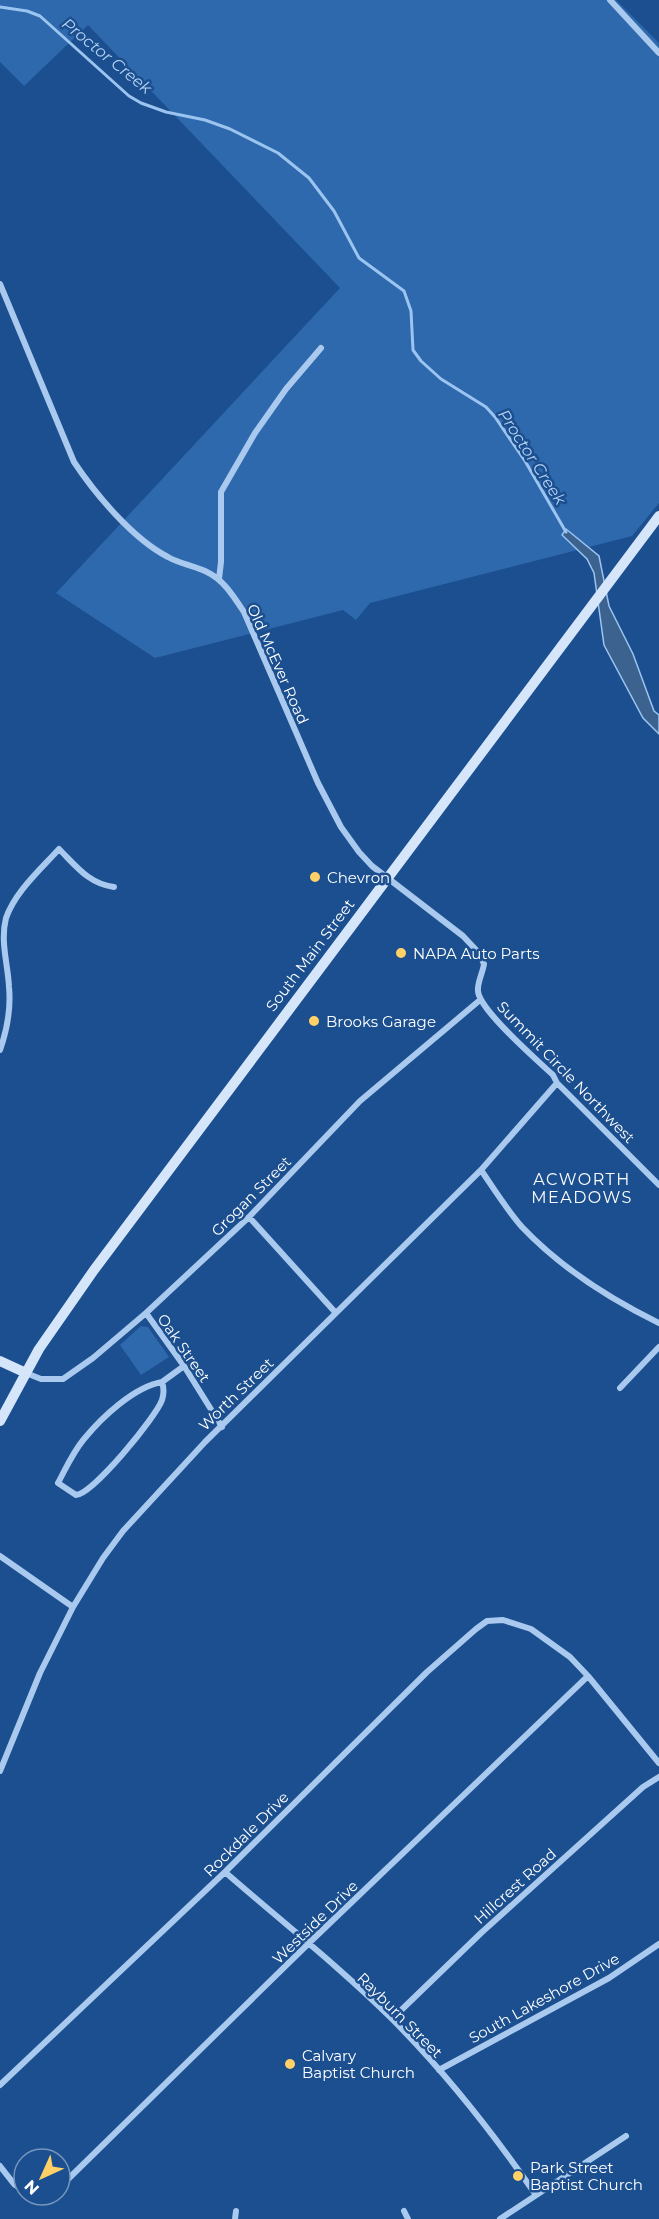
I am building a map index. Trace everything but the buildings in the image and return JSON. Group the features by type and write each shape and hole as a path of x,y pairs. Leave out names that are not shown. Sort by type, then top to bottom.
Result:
{"main road":[{"name":"South Main Street","path":"0,1421 39,1349 94,1270 659,516"},
{"path":"0,1361 26,1373"}],"street":[{"path":"610,0 659,53"},
{"name":"Old McEver Road","path":"0,284 74,462 84,477 126,525 149,545 168,557 208,572 219,579 231,593 244,612 318,783 341,827 359,852 386,878 463,936 479,953 484,967"},
{"path":"219,579 221,492 255,433 286,389 321,348"},
{"path":"0,1050 8,1023 10,998 3,944 4,930 7,917 24,889 59,849 88,879 101,886 114,887"},
{"name":"Summit Circle Northwest","path":"484,967 478,989 480,1000 500,1024 553,1075 557,1083 659,1185"},
{"name":"Grogan Street","path":"26,1373 48,1380 69,1376 146,1314 249,1217 360,1101 480,1000"},
{"name":"Worth Street","path":"0,1771 40,1672 73,1607 123,1531 205,1442 481,1170 557,1083"},
{"path":"481,1170 522,1226 567,1268 616,1302 659,1323"},
{"path":"249,1217 335,1312"},
{"name":"Oak Street","path":"146,1314 184,1366 222,1426"},
{"path":"620,1388 659,1347"},
{"path":"162,1382 164,1393 158,1408 100,1479 81,1495 76,1495 58,1483 73,1455 98,1424 139,1389 162,1382 184,1366"},
{"path":"0,1556 73,1607"},
{"name":"Rockdale Drive","path":"0,2085 225,1872 388,1709 467,1636 487,1622 503,1620 531,1629 570,1657 588,1676"},
{"path":"588,1676 659,1764"},
{"name":"Westside Drive","path":"72,2175 308,1944 588,1676"},
{"name":"Hillcrest Road","path":"392,2019 490,1925 643,1787 659,1777"},
{"name":"Rayburn Street","path":"225,1872 392,2019 439,2070 509,2156 536,2195"},
{"name":"South Lakeshore Drive","path":"439,2070 609,1978 659,1944"},
{"path":"500,2219 626,2136"},
{"path":"0,2166 12,2181"},
{"path":"235,2219 236,2211"},
{"path":"404,2211 408,2219"}],"shaded area":[{"path":"0,0 616,0 659,43 659,503 632,536 370,603 356,620 343,610 155,658 56,593 340,288 88,25 24,86 0,62"},
{"path":"566,529 599,556 609,606 633,654 654,711 659,715 659,734 643,718 604,645 594,573 587,559 562,535"},
{"path":"141,1326 148,1327 169,1357 141,1375 120,1345"}],"waterway":[{"name":"Proctor Creek","path":"0,7 27,11 40,16 129,96 141,103 230,129 278,153 309,178 334,211 359,258 404,291 411,311 413,350 421,361 441,379 486,407 495,417 525,461 566,532"}],"place":[{"name":"Chevron","path":"315,877"},
{"name":"NAPA Auto Parts","path":"401,953"},
{"name":"Brooks Garage","path":"314,1021"},
{"name":"Calvary Baptist Church","path":"290,2064"},
{"name":"Park Street Baptist Church","path":"518,2176"}],"district":[{"name":"ACWORTH MEADOWS","path":"582,1188"}]}
